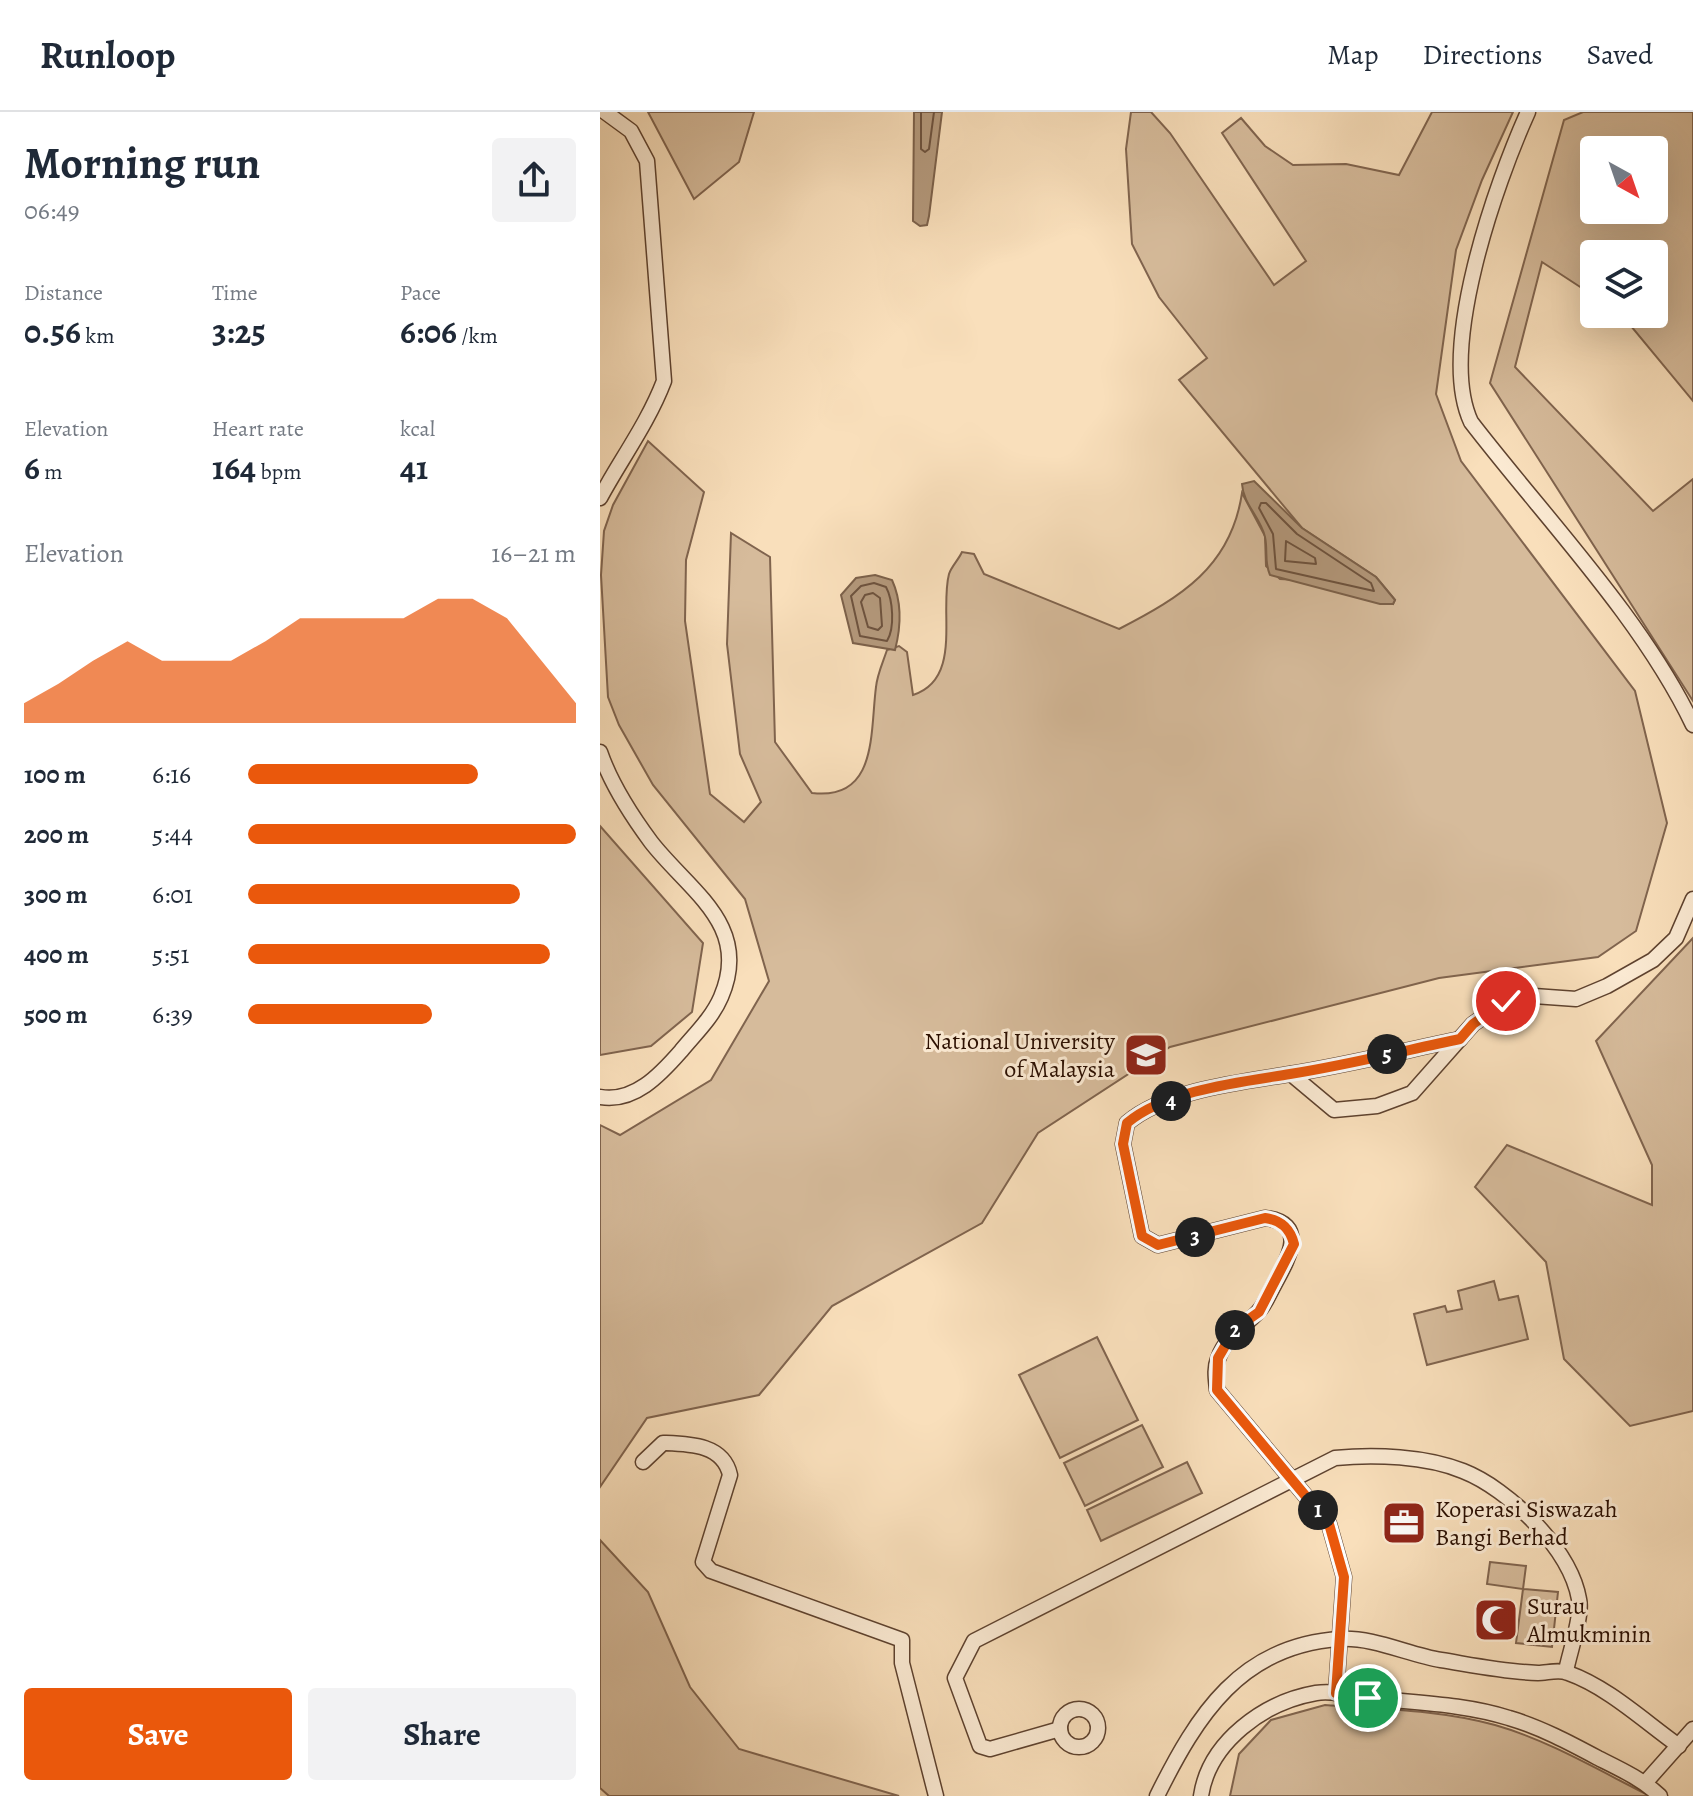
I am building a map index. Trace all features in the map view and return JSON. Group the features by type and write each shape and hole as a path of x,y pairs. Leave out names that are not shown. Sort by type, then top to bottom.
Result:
{"street":[{"path":"600,498 629,445 651,415 664,381 647,161 631,131 605,112"},
{"path":"1528,112 1505,161 1483,226 1460,369 1463,405 1471,422 1630,623 1680,698 1693,725"},
{"path":"600,752 608,775 652,843 713,910 728,939 728,966 722,996 709,1018 648,1086 611,1099 600,1097"},
{"path":"1291,1074 1334,1110 1377,1106 1412,1093 1473,1024 1506,1001 1534,996 1576,999 1653,960 1676,938 1693,899"},
{"path":"1336,1693 1344,1577 1329,1524 1217,1390 1215,1375 1218,1358 1235,1329 1259,1312 1273,1287 1294,1244 1291,1235 1276,1219 1265,1218 1158,1245 1149,1243 1142,1236 1123,1144 1127,1123 1142,1110 1243,1079 1291,1074 1460,1039"},
{"path":"643,1462 663,1443 696,1444 723,1457 730,1475 703,1562 711,1571 902,1640 902,1663 936,1796"},
{"path":"1060,1729 990,1749 980,1746 955,1678 974,1641 1292,1477 1335,1458 1374,1454 1461,1470 1487,1483 1536,1524 1559,1551 1580,1601 1566,1671"},
{"path":"1157,1796 1210,1703 1253,1666 1298,1646 1342,1639 1417,1652 1437,1660 1537,1673 1566,1671 1687,1741 1645,1783"},
{"path":"1201,1796 1213,1760 1239,1730 1273,1707 1317,1693 1430,1703 1510,1718 1645,1783 1660,1796"}],"shaded area":[{"path":"648,112 754,112 739,162 694,199"},
{"path":"1131,112 1151,112 1170,133 1274,285 1306,261 1222,133 1241,118 1265,146 1293,165 1346,164 1399,175 1432,112 1513,112 1482,180 1456,250 1436,394 1461,461 1635,691 1667,823 1636,931 1598,957 1439,978 1170,1047 1038,1133 982,1223 832,1306 759,1395 647,1418 600,1487 600,1125 620,1135 711,1080 769,981 745,899 653,785 619,725 608,697 601,575 604,531 613,505 648,441 704,492 686,560 685,621 710,794 744,822 761,802 740,754 727,644 731,533 770,557 775,742 812,793 833,793 849,786 860,775 871,742 877,682 887,650 899,646 907,652 913,695 928,687 938,675 946,642 949,574 962,552 974,554 984,574 1119,629 1163,605 1200,577 1227,541 1242,493 1265,536 1266,566 1280,579 1298,580 1393,604 1395,600 1376,577 1302,528 1179,380 1207,358 1159,297 1132,244 1126,149"},
{"path":"1583,112 1693,112 1693,401 1633,328 1668,328 1668,240 1580,240 1580,287 1542,262 1515,367 1653,511 1693,479 1693,701 1490,383 1564,120"},
{"path":"600,826 703,943 692,1012 651,1046 600,1055"},
{"path":"1693,938 1693,1411 1630,1426 1564,1359 1546,1262 1475,1187 1507,1145 1652,1205 1652,1165 1596,1041"},
{"path":"1494,1281 1499,1300 1518,1296 1528,1339 1427,1365 1414,1314 1445,1306 1447,1312 1462,1309 1458,1291"},
{"path":"1097,1337 1138,1420 1060,1458 1019,1375"},
{"path":"1142,1425 1163,1467 1085,1506 1064,1463"},
{"path":"1187,1462 1202,1493 1101,1541 1087,1510"},
{"path":"600,1540 648,1592 690,1687 739,1749 899,1796 609,1796 600,1788"},
{"path":"1490,1562 1526,1566 1523,1589 1487,1584"},
{"path":"1523,1589 1558,1592 1552,1647 1516,1643"},
{"path":"1325,1705 1432,1713 1495,1725 1554,1747 1650,1796 1230,1796 1239,1754 1271,1720"}],"water":[{"path":"914,112 942,112 929,216 927,225 920,226 913,221"},
{"path":"1254,481 1302,528 1376,577 1395,600 1393,604 1380,604 1270,575 1263,530 1243,491 1242,484"},
{"path":"875,575 892,580 898,597 900,615 895,650 853,643 841,595 856,578"}],"place":[{"name":"National University of Malaysia","path":"1146,1055"},
{"name":"Koperasi Siswazah Bangi Berhad","path":"1404,1523"},
{"name":"Surau Almukminin","path":"1496,1620"}],"route":[{"path":"1368,1698 1336,1693 1344,1577 1329,1524 1217,1390 1215,1375 1218,1358 1235,1329 1259,1312 1294,1244 1291,1235 1276,1219 1265,1218 1158,1245 1149,1243 1142,1236 1123,1144 1127,1123 1142,1110 1243,1079 1291,1074 1460,1039 1473,1024 1506,1001"}]}
